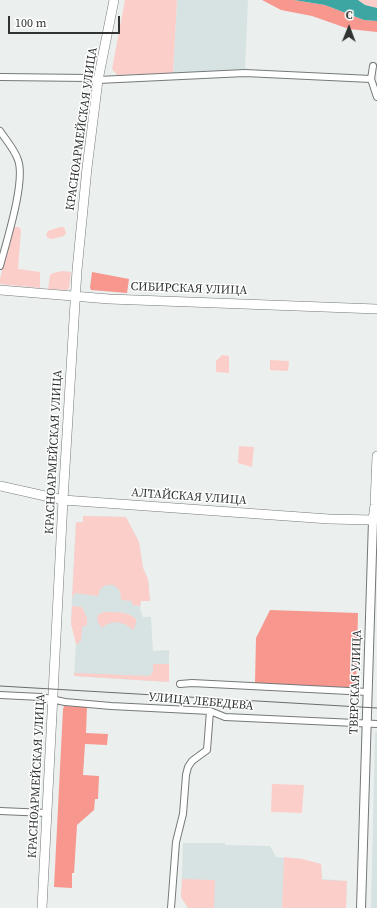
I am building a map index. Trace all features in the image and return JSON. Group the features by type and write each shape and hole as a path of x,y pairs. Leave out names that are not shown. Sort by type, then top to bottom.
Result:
{"main road":[{"name":"КРАСНОАРМЕЙСКАЯ УЛИЦА","path":"42,908 75,296 87,168 98,80 114,0"},
{"name":"СИБИРСКАЯ УЛИЦА","path":"0,290 109,299 377,309"},
{"name":"ТВЕРСКАЯ УЛИЦА","path":"375,520 377,456"},
{"name":"АЛТАЙСКАЯ УЛИЦА","path":"0,486 63,500 316,518 375,520"}],"street":[{"path":"373,66 371,79 377,97"},
{"path":"0,77 89,78 98,80 245,73 371,79"},
{"path":"0,131 18,159 21,172 0,266"},
{"name":"ТВЕРСКАЯ УЛИЦА","path":"361,908 375,520"},
{"name":"УЛИЦА ЛЕБЕДЕВА","path":"180,684 192,683 368,692"},
{"name":"УЛИЦА ЛЕБЕДЕВА","path":"0,695 41,697 53,700 100,705 210,712 225,717 377,724"},
{"path":"171,908 176,842 183,814 186,775 188,767 192,761 207,750 210,712"},
{"path":"0,811 47,813"}],"shaded area":[{"path":"125,0 177,0 173,73 117,75 112,69"},
{"path":"177,0 248,0 245,70 173,73"},
{"path":"262,0 294,0 325,5 364,20 377,21 377,32 349,29 312,16 281,10"},
{"path":"358,0 377,0 377,8 365,5"},
{"path":"19,227 21,230 18,269 40,272 40,288 0,284 13,228"},
{"path":"64,227 66,233 64,236 52,239 48,238 46,235 48,231"},
{"path":"63,271 71,272 69,289 48,289 50,275"},
{"path":"92,272 129,279 127,293 91,290"},
{"path":"222,355 229,356 229,373 216,372 216,361"},
{"path":"270,360 289,361 288,371 270,370"},
{"path":"239,446 254,447 252,467 238,463"},
{"path":"83,516 126,517 139,542 143,568 148,579 150,601 141,601 140,609 143,617 151,617 153,651 169,650 169,682 74,676 76,641 71,624 76,522 83,522"},
{"path":"83,516 126,517 139,542 143,568 148,579 150,601 141,601 140,606 132,605 132,601 121,600 120,591 115,586 111,585 104,586 100,589 98,596 75,593 72,598 76,522 83,522"},
{"path":"72,606 82,607 87,618 87,625 82,627 81,641 79,641 79,644 76,644 71,624"},
{"path":"270,610 358,613 356,689 255,683 256,638"},
{"path":"104,612 121,612 133,616 136,619 136,623 133,630 118,622 109,623 102,628 97,617"},
{"path":"153,664 169,664 169,682 74,676 74,673 149,676 153,670"},
{"path":"64,706 87,707 86,733 108,734 107,745 85,744 83,775 99,776 98,799 95,799 94,810 77,825 72,888 54,887"},
{"path":"375,732 377,732 377,908 371,908"},
{"path":"272,784 304,785 302,813 271,812"},
{"path":"183,843 225,843 225,845 270,846 276,857 302,859 321,864 322,879 347,881 346,908 188,908 181,897"},
{"path":"284,857 302,859 321,864 322,880 347,881 346,908 282,908"},
{"path":"182,879 215,880 214,908 188,908 181,897"}],"water":[{"path":"294,0 358,0 365,5 377,8 377,21 364,20 325,5"}],"tram line":[{"path":"0,686 377,708"}]}
